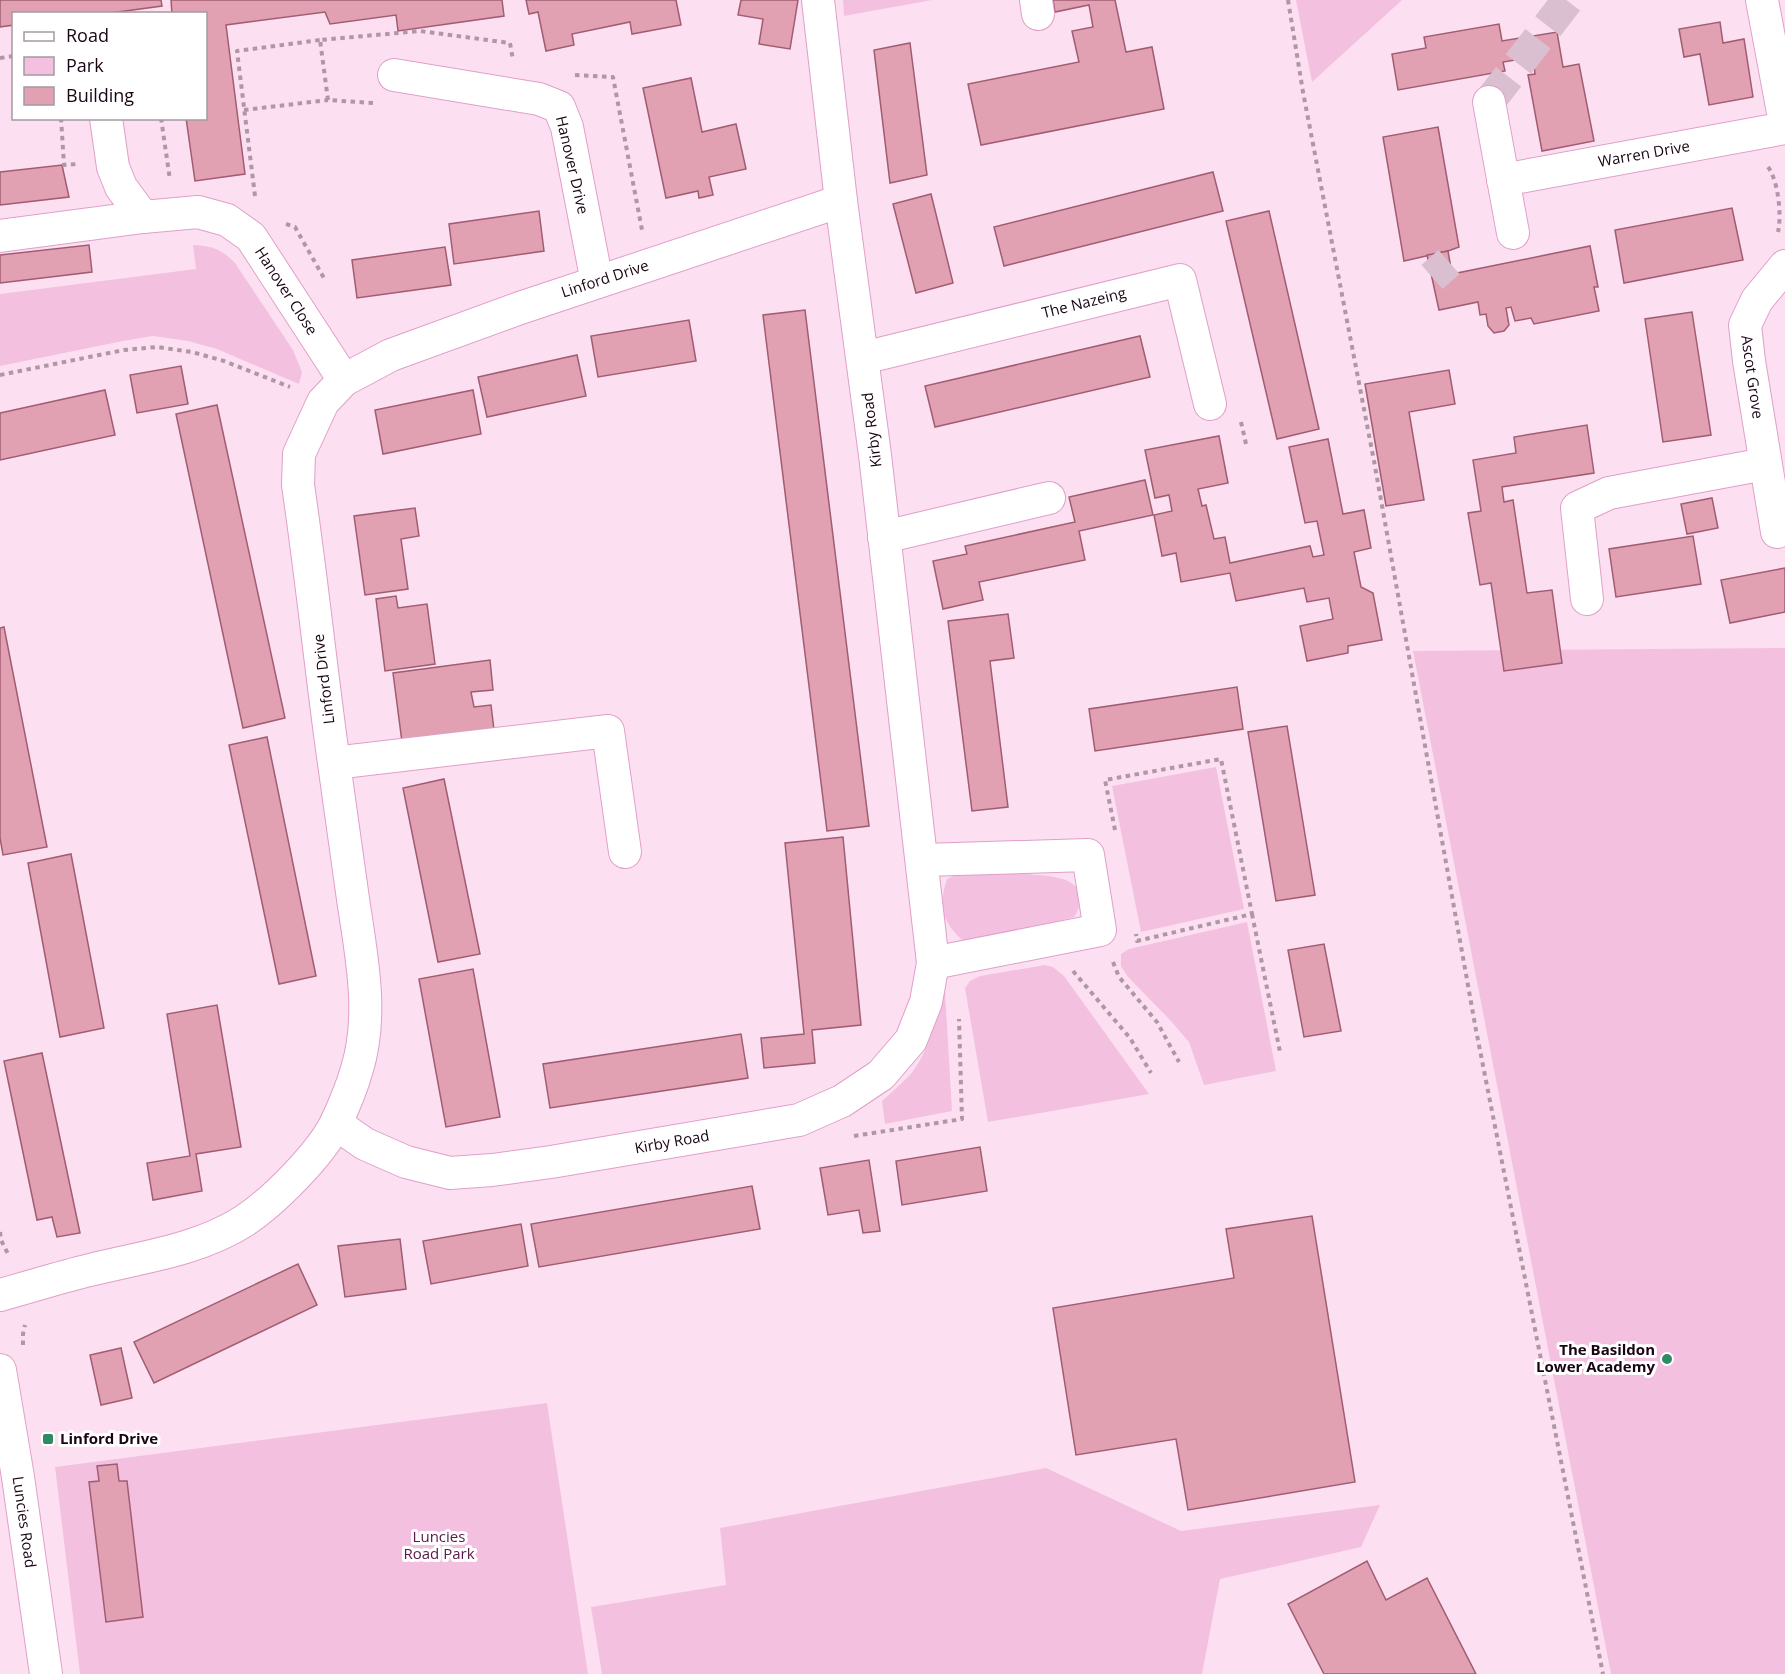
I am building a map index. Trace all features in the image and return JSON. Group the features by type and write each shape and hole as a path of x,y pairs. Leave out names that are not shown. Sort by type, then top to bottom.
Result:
{"street":[{"name":"Kirby Road","path":"336,1124 365,1144 406,1162 450,1173 551,1162 799,1120 842,1101 881,1075 911,1040 926,1002 933,963 923,860 818,0"},
{"path":"1762,0 1785,123"},
{"name":"Hanover Drive","path":"394,75 539,99 559,107 567,127 597,282"},
{"path":"1489,102 1514,233"},
{"path":"106,120 113,167 121,187 143,217"},
{"name":"Warren Drive","path":"1503,180 1785,128"},
{"name":"Linford Drive","path":"0,1295 88,1270 176,1249 209,1238 241,1222 265,1206 322,1145 336,1124 357,1069 364,1033 365,998 362,961 298,485 300,454 323,402 344,380 390,355 597,282 841,201"},
{"name":"Hanover Close","path":"0,236 198,212 227,220 250,237 344,380"},
{"name":"Ascot Grove","path":"1777,532 1745,325 1781,252"},
{"name":"The Nazeing","path":"863,358 1180,280 1210,404"},
{"path":"1587,599 1577,508 1609,493 1765,464"},
{"path":"884,537 1049,498"},
{"path":"334,763 608,731 626,852"},
{"path":"923,860 1088,855 1100,930 933,963"},
{"name":"Luncies Road","path":"0,1370 46,1674"}],"path":[{"path":"1288,0 1303,92 1374,461 1476,1030 1603,1674"},
{"path":"256,200 237,51 320,40 420,31 510,42 514,63"},
{"path":"320,40 328,100"},
{"path":"570,75 613,76 643,236"},
{"path":"244,110 328,100 375,104"},
{"path":"161,120 171,181"},
{"path":"1766,165 1773,174 1779,203 1781,252"},
{"path":"284,223 295,227 328,286"},
{"path":"0,375 124,350 157,347 192,352 224,361 299,391"},
{"path":"1241,421 1246,444"},
{"path":"1116,836 1105,780 1221,759 1280,1052"},
{"path":"1131,942 1252,914"},
{"path":"1135,930 1137,941"},
{"path":"1114,954 1113,964 1119,977 1158,1022 1179,1062"},
{"path":"1070,968 1130,1038 1151,1073"},
{"path":"845,1138 962,1119 958,1016"},
{"path":"0,1232 8,1255 13,1259"},
{"path":"23,1348 26,1320"}],"green space":[{"path":"843,0 932,0 844,16"},
{"path":"1296,0 1402,0 1312,82"},
{"path":"193,245 216,249 235,263 293,350 302,372 299,384 217,349 188,341 153,336 0,366 0,294 196,269"},
{"name":"The Basildon Lower Academy","path":"1785,648 1785,1674 1611,1674 1413,651"},
{"path":"1216,767 1244,909 1141,932 1112,786"},
{"path":"965,870 1061,878 1069,881 1079,892 1078,909 1074,917 979,941 963,941 946,920 943,897 947,879"},
{"path":"1247,922 1276,1071 1204,1085 1189,1042 1128,977 1121,966 1121,954 1129,949"},
{"path":"1045,965 1053,967 1064,976 1149,1094 988,1122 965,988 970,981 980,976"},
{"path":"945,991 952,1111 885,1124 882,1101 917,1066 931,1035"},
{"name":"Luncies Road Park","path":"547,1403 588,1674 80,1674 55,1467"},
{"path":"1046,1468 1181,1531 1380,1505 1361,1547 1220,1579 1202,1674 602,1674 591,1607 726,1585 720,1528"}],"building":[{"path":"0,0 161,0 162,6 118,12 12,12 12,25 0,27"},
{"path":"171,0 502,0 504,16 398,31 396,15 330,24 325,12 226,25 245,174 195,181 186,120 207,120 207,12 172,12"},
{"path":"526,0 676,0 681,25 632,34 630,22 572,34 574,45 546,51 538,12 529,14"},
{"path":"741,0 798,0 790,49 759,44 763,19 738,15"},
{"path":"1053,0 1115,0 1126,52 1152,47 1164,109 981,145 968,84 1079,62 1072,31 1093,27 1089,5 1055,12"},
{"path":"1720,22 1723,43 1744,39 1753,97 1709,105 1700,54 1684,57 1679,29"},
{"path":"1499,24 1502,41 1557,32 1563,67 1579,64 1594,141 1542,151 1528,75 1535,74 1533,57 1503,62 1505,71 1398,90 1392,54 1426,48 1424,37"},
{"path":"910,43 927,175 890,183 874,50"},
{"path":"691,78 702,132 736,124 746,169 709,177 713,195 699,198 698,191 666,198 643,88"},
{"path":"1438,127 1459,247 1404,261 1383,137"},
{"path":"62,165 69,197 0,205 0,172"},
{"path":"1213,172 1223,211 1004,266 994,227"},
{"path":"931,194 953,283 916,293 893,204"},
{"path":"1732,208 1743,260 1624,283 1615,230"},
{"path":"539,211 544,251 454,264 449,224"},
{"path":"1269,211 1319,429 1277,439 1226,221"},
{"path":"89,245 92,272 0,283 0,255"},
{"path":"1590,246 1598,287 1594,287 1599,311 1534,324 1531,318 1515,321 1511,307 1506,308 1509,325 1504,331 1494,333 1488,326 1486,314 1480,315 1478,302 1439,310 1427,255 1448,251 1452,274"},
{"path":"445,247 451,285 357,298 352,260"},
{"path":"805,310 869,826 827,831 763,315"},
{"path":"1692,312 1711,435 1663,442 1645,319"},
{"path":"689,320 696,361 598,377 591,336"},
{"path":"1140,336 1150,377 935,427 925,386"},
{"path":"577,355 586,396 487,417 478,377"},
{"path":"181,366 188,404 137,413 130,375"},
{"path":"1449,370 1455,404 1409,412 1424,500 1386,506 1365,384"},
{"path":"105,390 115,435 0,460 0,413"},
{"path":"473,390 481,434 383,454 375,410"},
{"path":"217,405 285,718 243,728 176,414"},
{"path":"1587,425 1594,473 1502,487 1504,502 1513,500 1527,593 1552,590 1562,663 1504,671 1491,583 1480,585 1468,513 1481,511 1473,460 1516,453 1514,437"},
{"path":"1219,436 1228,483 1198,489 1202,506 1206,505 1214,539 1225,537 1230,563 1310,546 1313,557 1324,555 1317,521 1305,523 1289,447 1328,439 1343,514 1364,510 1371,548 1354,552 1361,587 1373,593 1382,640 1348,646 1348,653 1307,661 1300,626 1333,619 1329,598 1307,602 1304,588 1236,601 1230,573 1181,582 1176,553 1162,556 1154,515 1172,511 1169,495 1155,498 1145,450"},
{"path":"1145,480 1153,515 1079,531 1085,560 979,582 983,600 943,609 933,561 967,554 965,546 1075,522 1069,497"},
{"path":"1712,498 1718,528 1687,534 1681,504"},
{"path":"415,508 419,536 401,539 408,589 365,595 354,516"},
{"path":"1693,536 1701,584 1616,597 1609,549"},
{"path":"1785,568 1785,612 1730,623 1721,580"},
{"path":"396,596 398,608 427,604 435,664 385,671 376,599"},
{"path":"1008,614 1014,658 990,661 1008,807 972,811 948,621"},
{"path":"4,627 47,847 3,855 0,838 0,628"},
{"path":"490,660 493,690 471,692 474,707 491,705 494,730 402,742 393,673"},
{"path":"1237,687 1243,729 1095,751 1089,709"},
{"path":"1287,726 1315,895 1276,901 1248,732"},
{"path":"267,737 316,976 279,984 229,745"},
{"path":"444,779 480,954 438,962 403,788"},
{"path":"843,837 861,1025 812,1030 815,1063 764,1068 761,1038 804,1034 785,843"},
{"path":"71,854 104,1028 60,1037 28,863"},
{"path":"1324,944 1341,1031 1304,1037 1288,950"},
{"path":"473,969 500,1117 446,1127 419,979"},
{"path":"217,1005 241,1147 196,1154 202,1191 153,1200 147,1163 190,1156 167,1014"},
{"path":"741,1034 748,1078 550,1108 543,1064"},
{"path":"42,1053 80,1233 57,1237 52,1217 37,1220 4,1061"},
{"path":"980,1147 987,1191 902,1205 896,1161"},
{"path":"869,1160 880,1231 863,1233 859,1210 828,1215 820,1168"},
{"path":"752,1186 760,1229 539,1267 531,1224"},
{"path":"1312,1216 1355,1482 1188,1510 1176,1439 1076,1455 1053,1308 1234,1278 1226,1229"},
{"path":"521,1224 528,1266 431,1284 423,1241"},
{"path":"400,1239 406,1289 345,1297 338,1246"},
{"path":"298,1264 317,1305 154,1383 134,1342"},
{"path":"121,1348 132,1398 101,1405 90,1355"},
{"path":"117,1464 119,1481 127,1481 143,1617 106,1622 89,1482 99,1481 97,1466"},
{"path":"1367,1561 1386,1600 1427,1578 1476,1674 1324,1674 1288,1604"}],"tunnel":[{"path":"1489,102 1568,0"},
{"path":"1432,277 1449,262"}],"place":[{"name":"The Basildon Lower Academy","path":"1667,1359"},
{"name":"Linford Drive","path":"48,1439"}]}
